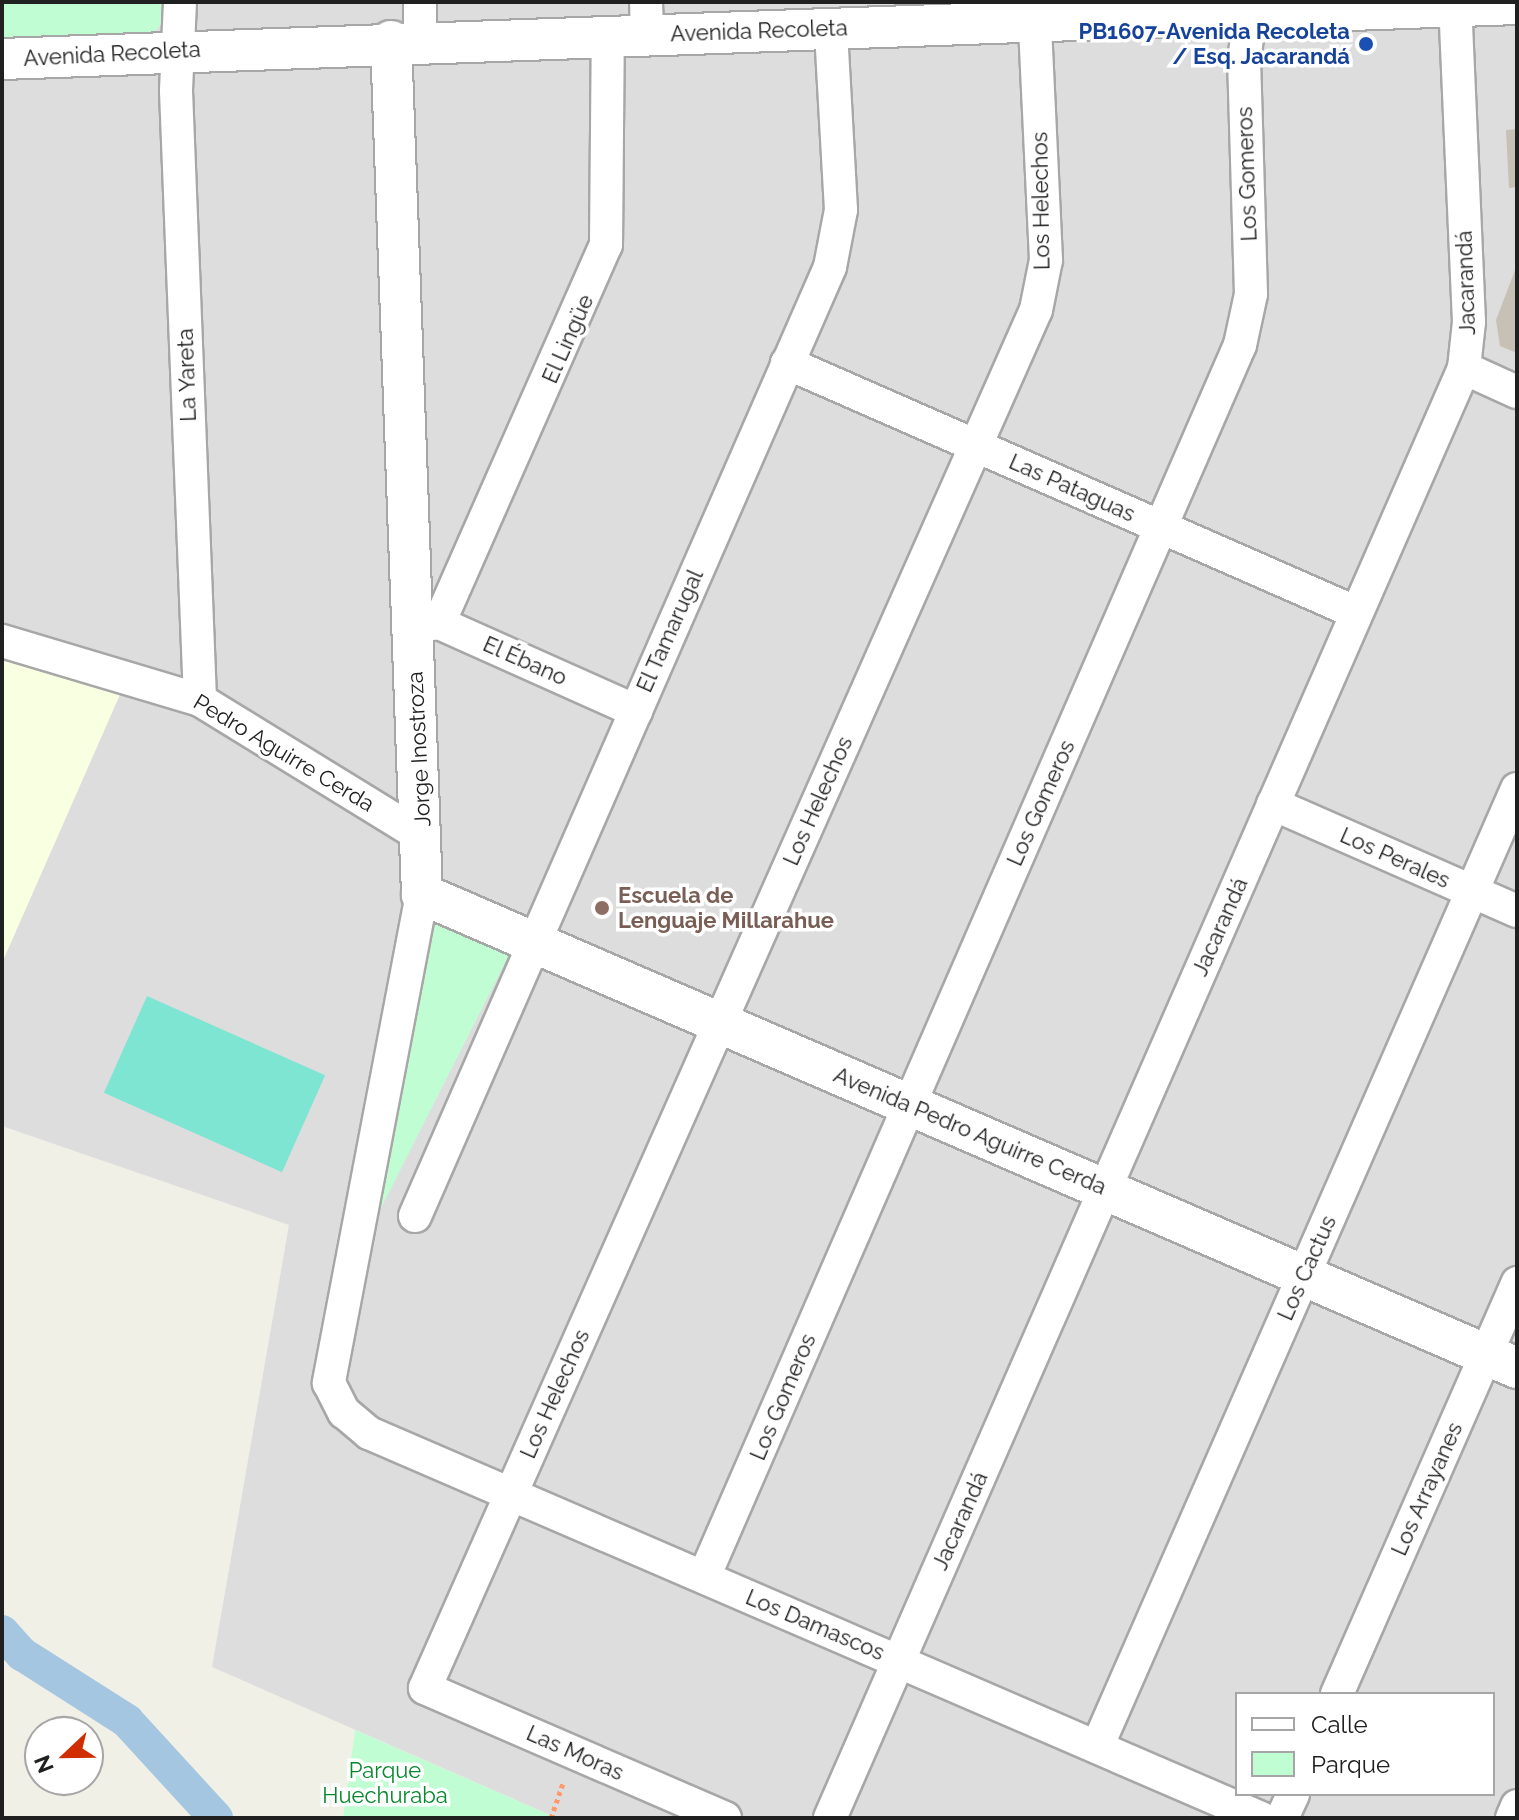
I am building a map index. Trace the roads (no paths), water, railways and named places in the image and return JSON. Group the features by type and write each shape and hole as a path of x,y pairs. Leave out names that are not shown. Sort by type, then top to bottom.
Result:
{"street":[{"name":"La Yareta","path":"180,2 182,51 176,91 200,700"},
{"name":"Avenida Recoleta","path":"2,59 182,51 411,28 608,35 646,18 845,20 1517,4"},
{"name":"Jacarandá","path":"830,1818 1464,368 1469,322 1466,5"},
{"name":"Los Gomeros","path":"704,1577 1247,323 1244,60 1251,8"},
{"name":"Los Helechos","path":"425,1688 976,446 1045,272 1051,16"},
{"name":"El Tamarugal","path":"415,1216 838,240 845,20"},
{"name":"Jorge Inostroza","path":"369,1433 344,1412 329,1383 422,894 426,625 411,28"},
{"name":"El Lingüe","path":"426,625 606,245 608,35"},
{"name":"Las Pataguas","path":"787,363 1357,613"},
{"path":"1464,368 1517,392"},
{"name":"El Ébano","path":"426,625 636,711"},
{"name":"Pedro Aguirre Cerda","path":"2,641 200,700 423,837"},
{"name":"Los Cactus","path":"1097,1747 1517,789"},
{"name":"Los Perales","path":"1273,804 1517,911"},
{"name":"Avenida Pedro Aguirre Cerda","path":"422,894 1501,1362"},
{"name":"Los Arrayanes","path":"1338,1692 1501,1362 1517,1283"},
{"name":"Los Damascos","path":"369,1433 1261,1818"},
{"name":"Las Moras","path":"425,1688 725,1818"},
{"path":"1282,1818 1292,1796"},
{"path":"1512,1818 1517,1806"}],"waterway":[{"path":"2,1632 22,1654 127,1721 216,1818"}],"place":[{"name":"PB1607-Avenida Recoleta / Esq. Jacarandá","path":"1366,44"},
{"name":"Escuela de Lenguaje Millarahue","path":"602,908"}],"park label":[{"name":"Parque Huechuraba","path":"385,1782"}]}
